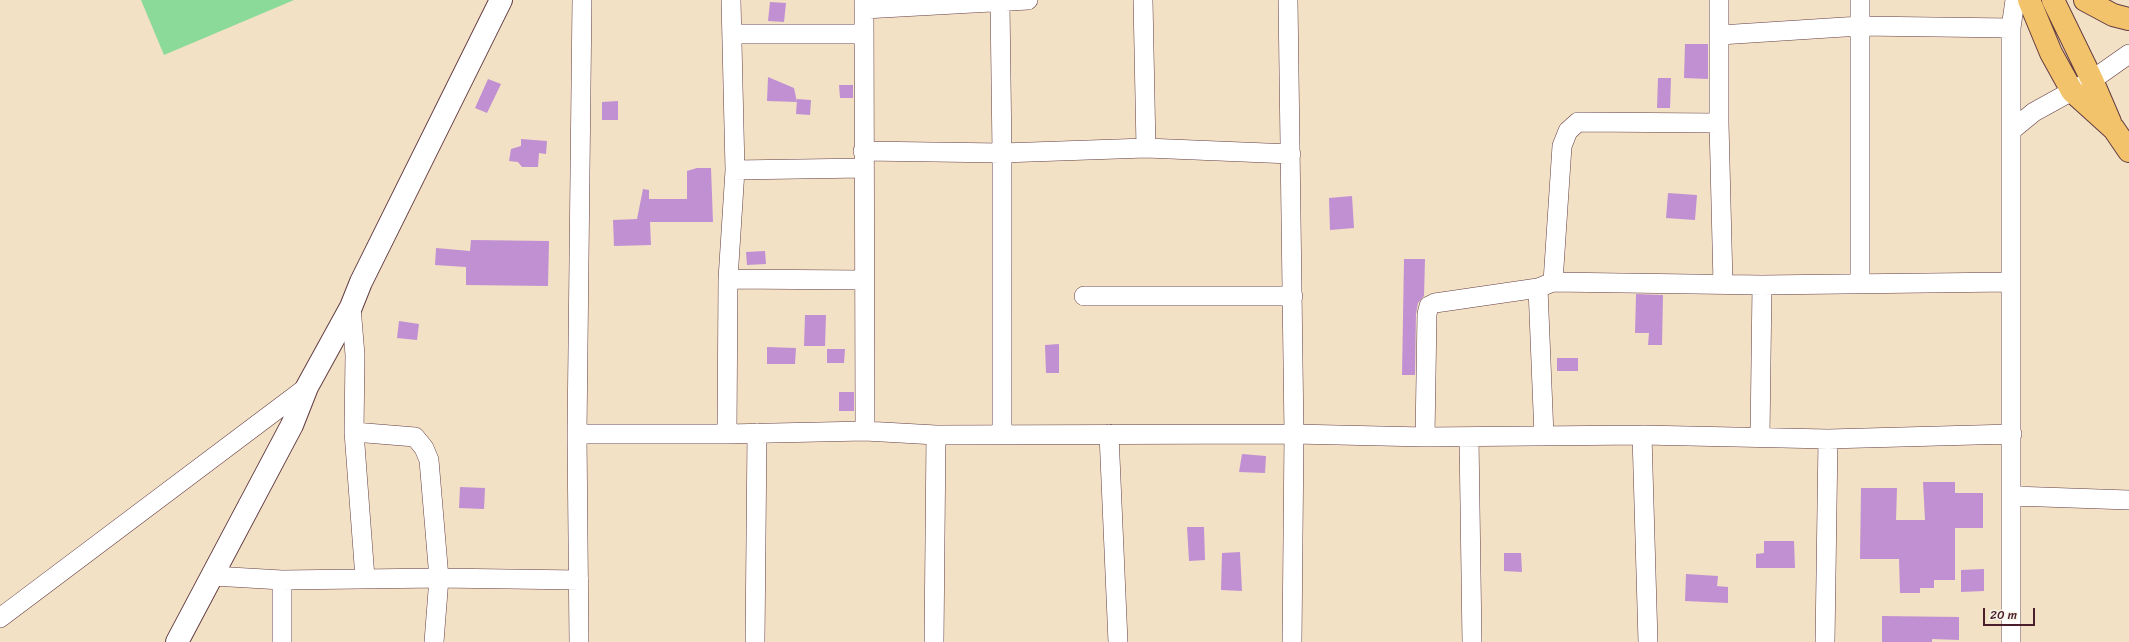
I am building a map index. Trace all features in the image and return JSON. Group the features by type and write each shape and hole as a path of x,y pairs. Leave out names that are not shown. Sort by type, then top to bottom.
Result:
{"main road":[{"path":"2029,0 2051,54 2072,91 2114,129"},
{"path":"2053,0 2114,129 2129,151"},
{"path":"2085,0 2113,15 2129,19"}],"street":[{"path":"177,642 292,425 307,387 351,307 361,282 501,0"},
{"path":"578,642 579,580 577,434 582,0"},
{"path":"727,434 728,279 735,170 731,0"},
{"path":"865,431 864,4 1000,3 1028,0"},
{"path":"1143,0 1146,148"},
{"path":"1288,0 1294,434 1292,642"},
{"path":"1719,0 1719,122 1723,284"},
{"path":"1860,0 1860,284"},
{"path":"2011,642 2013,496 2010,282 2012,130 2011,28 2015,0"},
{"path":"1000,3 1002,153 1002,434"},
{"path":"1720,35 1860,26 2011,28"},
{"path":"732,34 864,34"},
{"path":"2012,130 2034,112 2092,80 2129,54"},
{"path":"1544,436 1546,285 1562,146 1568,131 1578,122 1719,122"},
{"path":"735,170 864,159 1146,148 1291,154"},
{"path":"728,279 864,280"},
{"path":"1425,437 1427,314 1429,306 1435,303 1546,285 1762,285 2010,282"},
{"path":"1760,437 1762,285"},
{"path":"1084,296 1293,296"},
{"path":"351,307 355,355 354,432 365,578"},
{"path":"0,618 307,387"},
{"path":"577,434 727,434 865,431 936,435 1294,434 1425,437 1642,435 1828,439 2012,434"},
{"path":"354,432 415,437 424,448 430,460 440,578 434,642"},
{"path":"755,642 758,433"},
{"path":"1109,434 1118,642"},
{"path":"934,642 936,435"},
{"path":"1642,435 1648,642"},
{"path":"1469,437 1472,642"},
{"path":"1825,642 1828,439"},
{"path":"2013,496 2129,500"},
{"path":"213,576 282,580 440,578 579,580"},
{"path":"282,580 282,642"}],"green space":[{"path":"141,0 294,0 164,55"}],"building":[{"path":"770,2 786,3 784,22 768,21"},
{"path":"1685,44 1708,44 1708,79 1684,78"},
{"path":"768,77 794,88 797,102 767,101"},
{"path":"1658,78 1671,78 1670,108 1657,108"},
{"path":"488,79 501,84 487,113 475,108"},
{"path":"839,85 853,85 853,98 840,98"},
{"path":"797,99 811,100 810,115 796,114"},
{"path":"618,101 618,120 602,120 602,102"},
{"path":"521,139 547,141 546,154 539,153 538,167 522,167 518,162 509,161 511,149 521,146"},
{"path":"697,168 711,168 713,222 650,222 651,245 614,246 613,220 637,219 643,189 649,190 649,199 687,199 687,171"},
{"path":"1668,193 1697,195 1695,220 1666,218"},
{"path":"1352,196 1354,228 1330,230 1329,198"},
{"path":"471,240 549,241 548,286 466,285 466,267 435,265 436,248 470,251"},
{"path":"765,251 766,264 747,265 746,252"},
{"path":"1404,259 1425,259 1424,296 1418,303 1416,314 1415,375 1402,375"},
{"path":"1636,294 1663,295 1662,345 1648,345 1649,333 1635,333"},
{"path":"805,315 826,315 825,346 804,346"},
{"path":"399,321 419,324 417,340 397,338"},
{"path":"1059,344 1059,373 1046,373 1045,345"},
{"path":"767,347 796,348 795,364 767,364"},
{"path":"827,349 845,349 844,363 827,363"},
{"path":"1557,358 1578,358 1578,371 1557,371"},
{"path":"839,392 854,392 854,411 839,411"},
{"path":"1242,454 1266,456 1265,473 1239,472"},
{"path":"1923,482 1955,482 1955,493 1983,493 1983,528 1955,528 1955,580 1934,580 1934,588 1920,588 1920,593 1900,593 1899,559 1860,559 1861,488 1897,488 1896,520 1925,520"},
{"path":"460,487 485,488 484,509 459,508"},
{"path":"1187,527 1204,527 1205,560 1189,561"},
{"path":"1764,541 1794,541 1795,568 1756,568 1756,554 1764,553"},
{"path":"1240,552 1242,591 1221,590 1222,553"},
{"path":"1504,553 1521,553 1522,572 1504,571"},
{"path":"1984,569 1984,591 1961,592 1961,570"},
{"path":"1686,574 1718,576 1717,586 1728,587 1728,603 1685,601"},
{"path":"1882,616 1959,617 1959,640 1932,639 1932,642 1882,642"}]}
